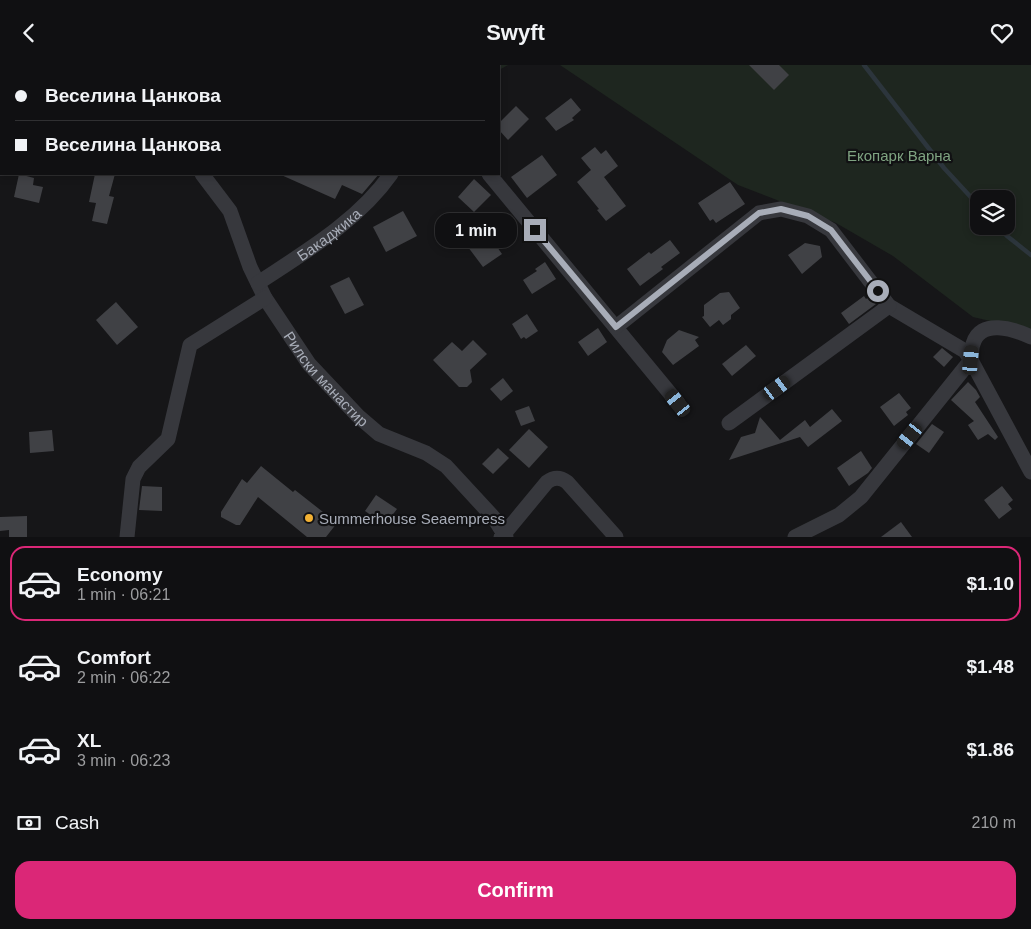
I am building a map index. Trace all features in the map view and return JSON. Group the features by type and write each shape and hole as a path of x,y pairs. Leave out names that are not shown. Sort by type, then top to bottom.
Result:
{"street":[{"name":"Рилски манастир","path":"203,175 230,211 265,298 309,364 358,416 379,434 426,453 446,465 494,518 503,536"},
{"name":"Бакаджика","path":"258,283 348,219 379,191 390,175"},
{"path":"490,175 678,403"},
{"path":"616,327 759,213 781,209 808,216 831,230 889,306 966,351 1031,471"},
{"path":"127,537 133,479 139,467 168,439 190,345 265,298"},
{"path":"729,423 889,306"},
{"path":"795,537 839,515 861,497 971,360 973,343 980,334 988,328 1009,328 1031,337"},
{"path":"503,536 547,482 552,478 561,478 567,482 616,537"}],"green space":[{"path":"500,65 508,65 500,69"},
{"name":"Екопарк Варна","path":"560,65 1031,65 1031,334 1020,328 973,317 893,256 836,223 738,185"}],"building":[{"path":"749,65 779,65 789,75 774,90"},
{"path":"571,98 581,110 572,118 574,120 556,131 545,118"},
{"path":"516,106 529,119 508,140 500,131 500,122"},
{"path":"595,147 601,154 606,150 618,166 604,177 626,206 606,221 597,210 599,209 577,182 591,170 581,158"},
{"path":"542,155 557,175 527,198 511,177"},
{"path":"19,175 34,178 33,185 43,187 39,203 14,197"},
{"path":"95,175 115,175 109,196 114,197 107,224 92,221 96,203 89,202"},
{"path":"281,175 378,175 362,194 342,185 335,199"},
{"path":"474,179 491,195 474,212 458,197"},
{"path":"730,182 745,204 716,223 713,219 710,221 698,203"},
{"path":"403,211 417,236 386,252 373,227"},
{"path":"488,234 502,254 483,267 468,247"},
{"path":"670,240 680,253 661,267 663,269 640,286 627,269 649,252 651,254"},
{"path":"805,243 820,246 822,257 802,274 788,255"},
{"path":"545,262 556,279 532,294 523,280 537,271 535,269"},
{"path":"349,277 364,305 345,314 330,286"},
{"path":"729,292 740,308 723,325 719,320 710,327 702,317 704,316 704,305 720,293"},
{"path":"864,296 866,299 870,296 876,304 849,324 841,313"},
{"path":"116,302 138,327 117,345 96,320"},
{"path":"527,314 538,331 526,339 524,337 521,339 512,324"},
{"path":"598,328 607,342 588,356 578,342"},
{"path":"679,330 699,337 695,340 699,346 673,365 662,352 667,340"},
{"path":"473,340 487,354 470,370 472,382 467,387 459,387 433,360 452,342 462,351"},
{"path":"746,345 756,356 732,376 722,364"},
{"path":"942,348 953,357 944,367 933,357"},
{"path":"503,378 513,391 501,401 490,389"},
{"path":"968,382 980,397 975,402 998,437 995,440 988,434 978,440 968,425 974,421 951,400"},
{"path":"899,393 911,408 906,412 908,415 894,426 880,407"},
{"path":"529,406 535,421 521,426 515,411"},
{"path":"832,409 842,421 808,447 800,437 729,460 741,437 755,433 760,417 780,440 805,420 810,427"},
{"path":"932,424 944,432 929,453 916,444"},
{"path":"529,429 548,447 529,468 509,450"},
{"path":"52,430 54,451 30,453 29,432"},
{"path":"498,448 509,458 493,474 482,464"},
{"path":"861,451 872,468 849,486 837,468"},
{"path":"261,466 293,492 295,490 337,523 326,537 307,537 258,497 240,525 236,525 221,517 221,512 242,479 247,483"},
{"path":"142,486 162,487 162,511 139,510"},
{"path":"1002,486 1013,500 1008,504 1012,509 999,519 984,500"},
{"path":"376,495 397,509 385,525 365,511"},
{"path":"27,516 27,537 9,537 9,530 0,531 0,517"},
{"path":"901,522 912,537 881,537"}],"waterway":[{"path":"864,65 944,168 970,196"},
{"path":"1006,235 1031,255"}],"place":[{"name":"Summerhouse Seaempress","path":"309,518"}],"route":[{"path":"535,230 616,327 759,213 781,209 808,216 831,230 878,291"}]}
